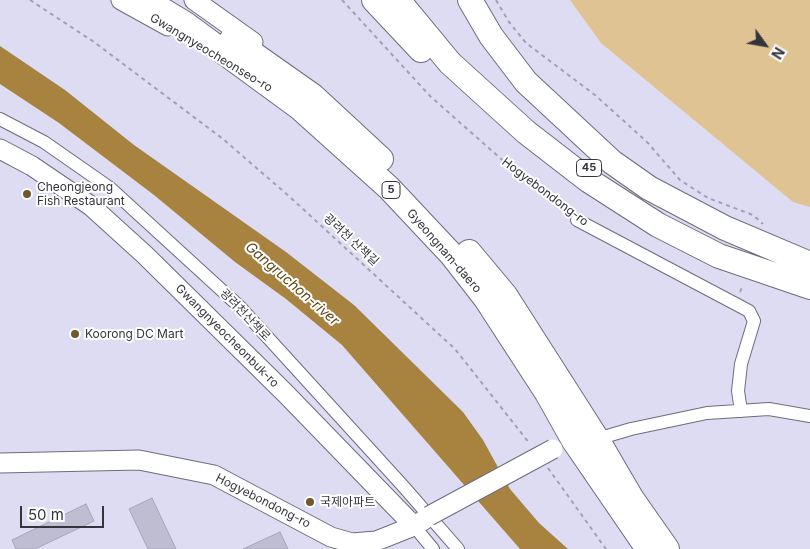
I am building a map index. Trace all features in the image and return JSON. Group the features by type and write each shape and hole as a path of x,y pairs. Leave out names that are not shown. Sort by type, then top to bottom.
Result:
{"highway":[{"name":"Gyeongnam-daero","path":"146,0 307,102"},
{"name":"Gyeongnam-daero","path":"175,0 400,177 462,244 505,295 561,449 648,549"},
{"path":"374,0 477,106 528,148 583,188 658,224"},
{"name":"45","path":"398,0 450,63 526,132 588,180 658,224 719,256 810,287"},
{"name":"45","path":"410,0 459,56 523,118 590,168 648,204 722,240 810,272"},
{"path":"470,0 491,36 526,82 612,162 649,188 725,228 810,264"},
{"name":"Gyeongnam-daero","path":"561,449 632,499 668,549"}],"street":[{"name":"Gwangnyeocheonseo-ro","path":"121,0 307,102"},
{"name":"Gwangnyeocheonseo-ro","path":"194,0 254,43 307,102"},
{"name":"광려천산책로","path":"0,119 44,142 110,188 240,307 422,521 458,549"},
{"name":"Gwangnyeocheonbuk-ro","path":"0,149 32,166 91,206 145,255 285,393 422,521 434,549"},
{"name":"Hogyebondong-ro","path":"577,220 749,312 754,321 741,364 738,391 741,411"},
{"path":"561,449 707,413 769,409 810,416"},
{"name":"Hogyebondong-ro","path":"0,463 139,460 214,475 331,537 352,543 376,541 422,521 561,449"}],"path":[{"name":"광려천 산책길","path":"30,0 94,42 216,134 290,197 561,449 606,549"},
{"name":"Hogyebondong-ro","path":"342,0 430,96 500,158 577,220"},
{"path":"496,0 509,22 526,43 594,95 647,142 680,180 708,198 753,215 763,223 762,229"}],"shaded area":[{"path":"570,0 810,0 810,207 793,202 601,43"}],"water":[{"name":"Gangruchon-river","path":"0,46 65,90 134,145 286,252 354,305 463,412 483,440 510,489 539,523 568,549 520,549 342,345 286,299 235,262 154,195 59,123 0,84"}],"building":[{"path":"152,498 176,549 148,549 129,509"},
{"path":"86,504 94,521 35,549 16,549 12,540"},
{"path":"280,532 288,549 243,549"}],"place":[{"name":"Cheongjeong Fish Restaurant","path":"27,194"},
{"name":"Koorong DC Mart","path":"75,334"},
{"name":"국제아파트","path":"310,502"}]}
